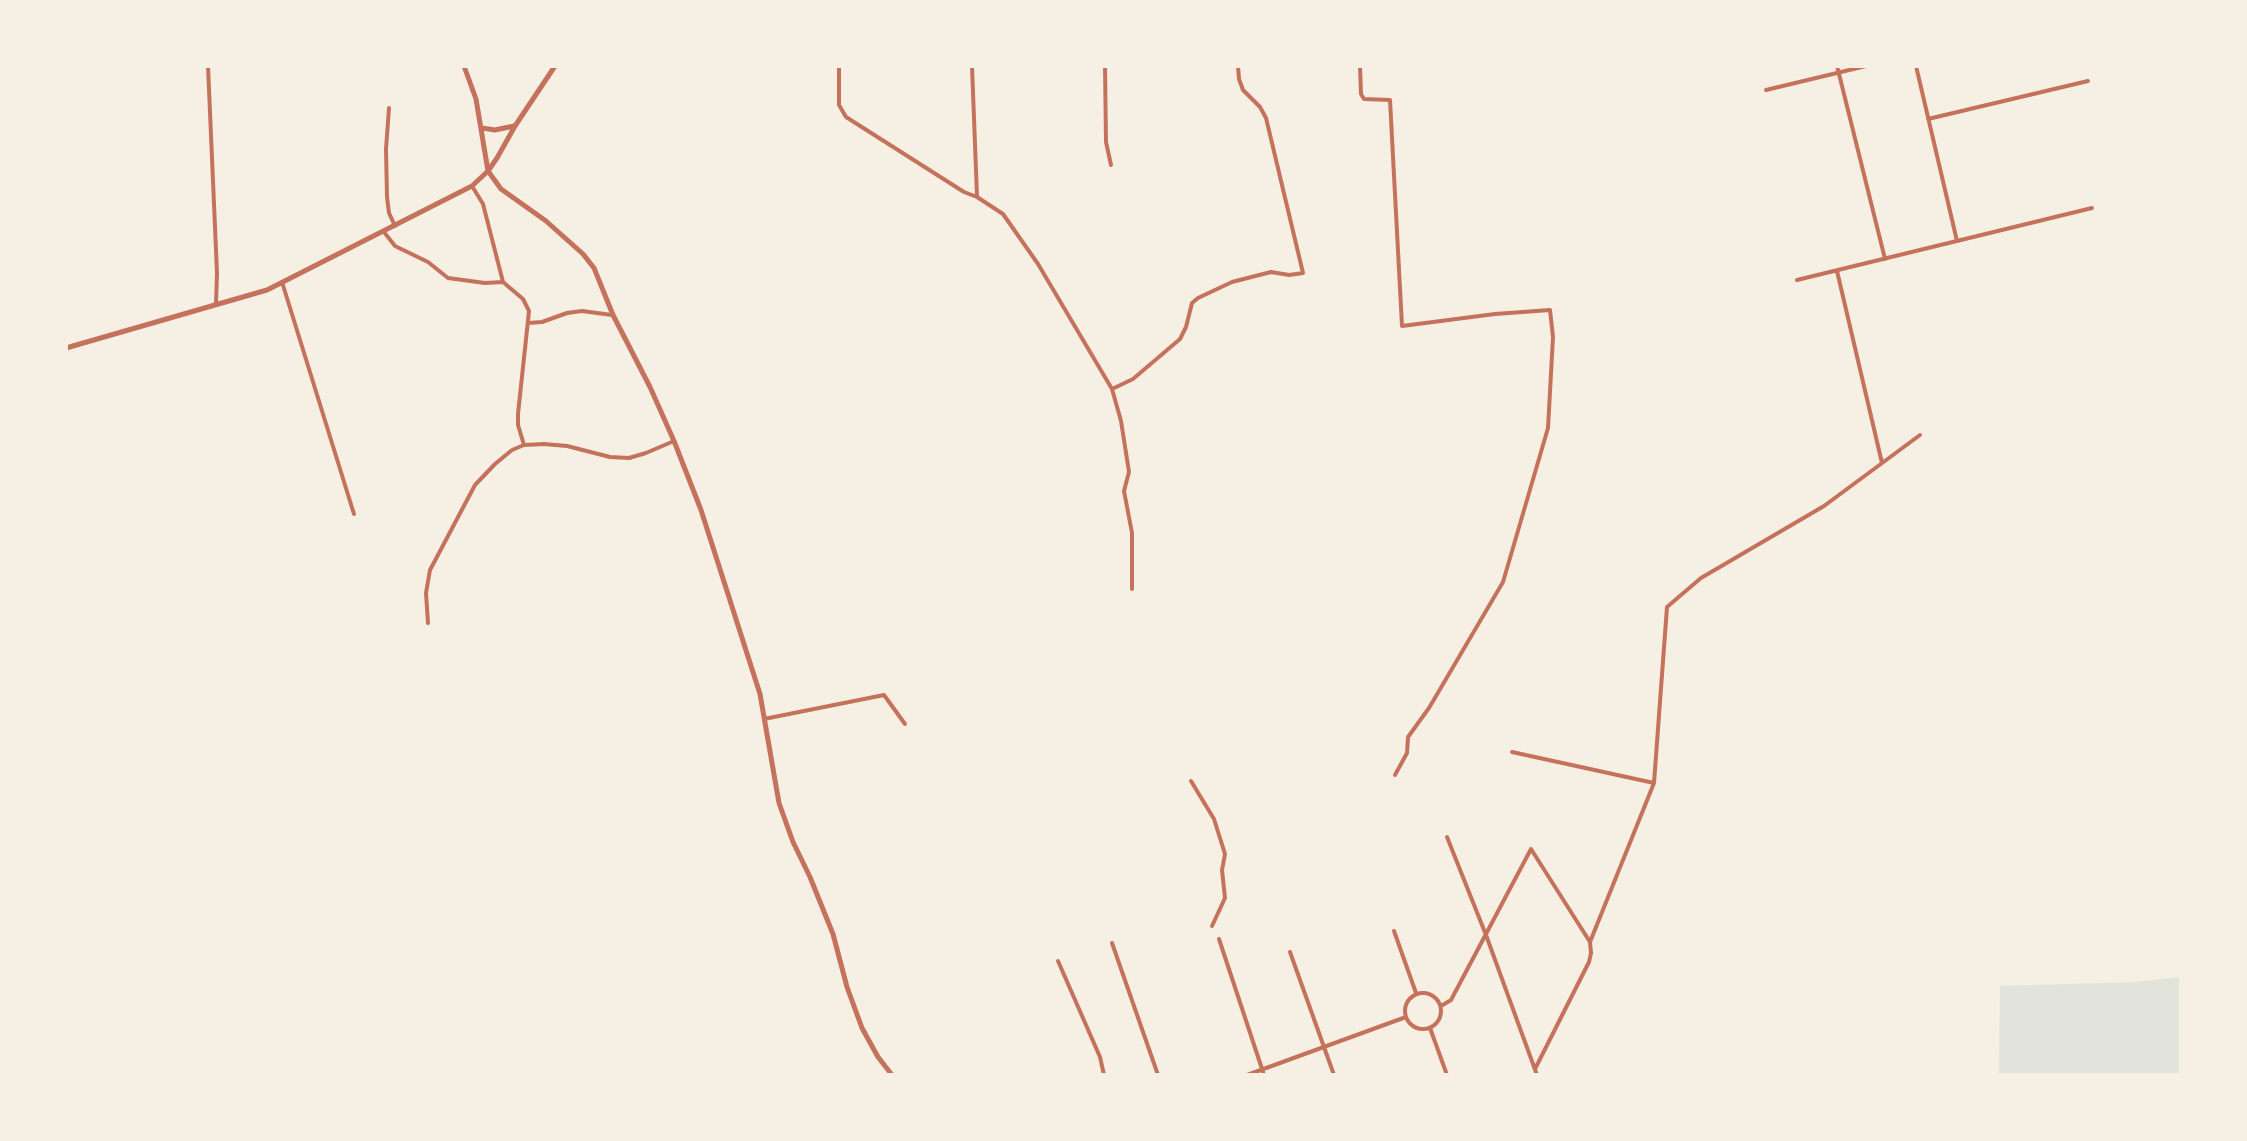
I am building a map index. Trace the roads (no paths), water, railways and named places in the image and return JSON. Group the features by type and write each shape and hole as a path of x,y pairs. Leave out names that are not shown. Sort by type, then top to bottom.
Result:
{"street":[{"path":"208,66 217,273 215,306"},
{"path":"464,66 476,99 488,171 501,189 546,221 594,268 613,315 674,441 701,510 760,694 779,803 833,934 862,1028 892,1075"},
{"path":"66,348 267,290 472,186 488,171 555,66"},
{"path":"839,66 839,105 846,117 1003,214 1038,264 1112,389 1129,472 1124,491 1132,533 1132,589"},
{"path":"972,66 977,197"},
{"path":"1105,66 1106,142 1111,165"},
{"path":"1112,389 1133,379 1180,339 1192,303 1198,298 1232,282 1271,272 1289,275 1303,273 1266,118 1243,90 1238,66"},
{"path":"1360,66 1364,99 1390,100 1402,326 1550,310 1553,337 1548,428 1503,582 1429,708 1408,737 1407,753 1395,775"},
{"path":"1766,90 1838,69 1866,66"},
{"path":"1916,66 1957,241"},
{"path":"1838,69 1885,259"},
{"path":"1928,119 2088,81"},
{"path":"389,108 387,197 395,226"},
{"path":"482,128 495,130 515,126"},
{"path":"472,186 483,204 503,282 523,299 529,311 518,414 524,445"},
{"path":"1797,280 2092,208"},
{"path":"384,232 395,246 428,262 448,278 503,282"},
{"path":"1837,271 1882,463"},
{"path":"282,282 354,514"},
{"path":"528,323 582,311 613,315"},
{"path":"1536,1072 1589,962 1590,942 1654,783 1667,607 1701,578 1824,506 1920,435"},
{"path":"428,623 426,593 430,570 475,485 512,450 524,445 567,446 610,457 629,458 674,441"},
{"path":"764,719 884,695 905,724"},
{"path":"1512,752 1654,783"},
{"path":"1191,781 1214,819 1225,854 1222,870 1225,898 1212,926"},
{"path":"1447,837 1536,1072"},
{"path":"1441,1006 1451,1000 1531,849 1590,942"},
{"path":"1394,931 1416,993"},
{"path":"1219,939 1264,1075"},
{"path":"1112,943 1158,1075"},
{"path":"1290,952 1334,1075"},
{"path":"1058,961 1100,1057 1104,1075"},
{"path":"1416,993 1434,996 1441,1006 1440,1018 1430,1028 1416,1028 1406,1017 1407,1002 1416,993"},
{"path":"1247,1075 1406,1017"},
{"path":"1430,1028 1447,1075"}]}
